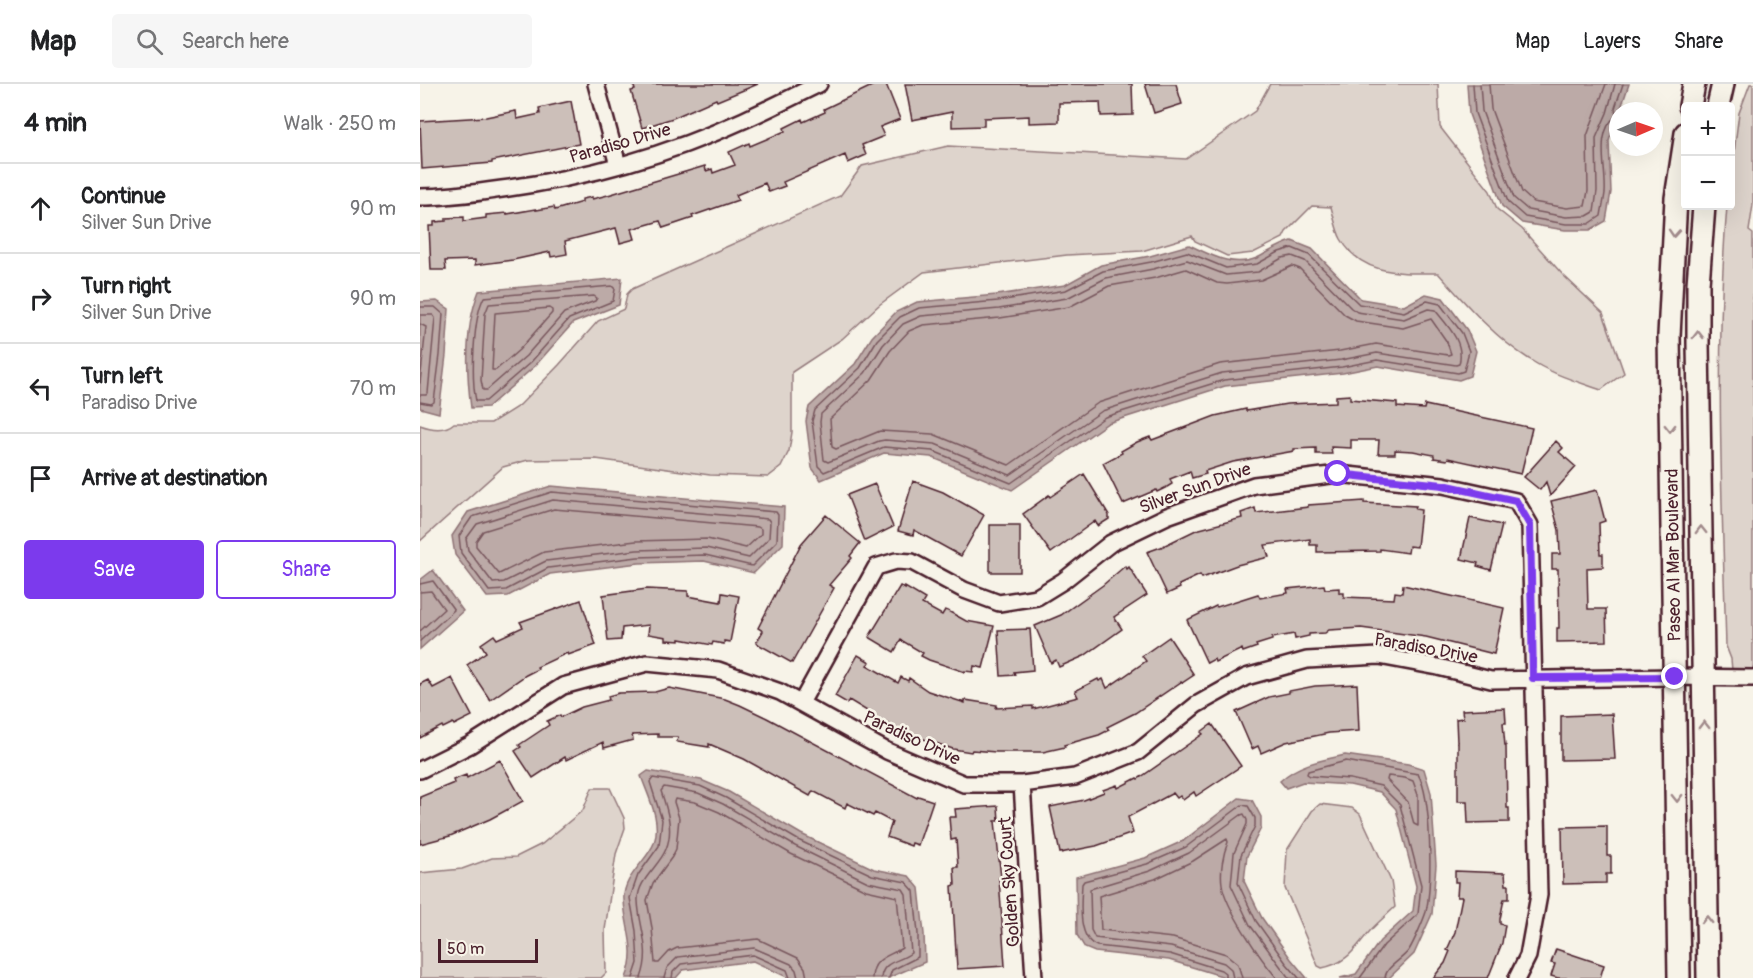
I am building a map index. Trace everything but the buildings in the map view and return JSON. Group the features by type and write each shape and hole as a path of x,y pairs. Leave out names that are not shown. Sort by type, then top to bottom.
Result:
{"main road":[{"path":"1691,102 1694,84"},
{"path":"1719,102 1723,84"},
{"name":"Paseo Al Mar Boulevard","path":"1679,978 1669,336 1676,198 1682,156"},
{"name":"Paseo Al Mar Boulevard","path":"1704,210 1698,284 1708,978"}],"street":[{"path":"596,84 618,165"},
{"name":"Paradiso Drive","path":"420,197 445,197 549,183 618,165 691,142 733,125 819,84"},
{"name":"Silver Sun Drive","path":"801,703 876,567 896,561 912,562 964,590 999,603 1036,597 1063,580 1111,543 1167,516 1254,485 1338,474 1443,485 1516,501 1530,525 1539,895 1528,956 1516,978"},
{"name":"Paradiso Drive","path":"420,770 470,745 563,686 648,663 718,670 780,692 887,751 964,784 1022,784 1075,777 1138,752 1196,705 1246,677 1307,660 1379,656 1491,680 1703,676 1753,678"},
{"name":"Golden Sky Court","path":"1022,784 1034,978"}],"shaded area":[{"path":"1270,84 1438,84 1440,127 1490,191 1497,209 1522,229 1563,275 1603,313 1624,373 1601,390 1546,369 1516,350 1492,330 1438,273 1397,272 1371,266 1350,251 1341,239 1331,207 1312,206 1286,232 1283,238 1253,253 1227,256 1195,241 1192,236 1142,251 1067,255 924,272 879,305 842,339 792,372 792,432 789,451 781,467 768,477 710,475 596,459 528,460 503,467 420,541 420,425 437,429 446,428 454,423 491,423 520,405 598,321 624,309 627,294 632,289 840,196 862,166 948,146 1186,159 1255,111"},
{"path":"1750,84 1753,84 1753,205 1749,231 1753,234 1753,671 1732,670 1726,646 1721,481 1720,371 1723,261 1727,210 1735,210 1735,144 1739,113"},
{"path":"592,788 610,788 624,818 625,828 616,854 605,930 606,973 601,978 420,978 420,873 462,869 492,858 516,857 542,844 583,810"},
{"path":"1320,804 1352,808 1360,814 1391,881 1395,907 1350,954 1338,963 1322,968 1318,966 1285,888 1287,850 1312,811"}],"water":[{"path":"1467,84 1629,84 1623,102 1609,102 1611,192 1606,221 1590,230 1565,230 1522,223 1502,206 1469,114"},
{"path":"1292,241 1312,249 1361,299 1404,306 1426,294 1443,298 1467,330 1476,351 1470,376 1459,380 1378,366 1343,373 1225,386 1108,423 1012,490 931,457 884,453 821,480 812,468 806,421 809,407 855,364 872,337 896,312 917,302 997,295 1065,285 1101,265 1150,256 1189,245 1222,259 1248,261"},
{"path":"622,278 619,305 573,323 535,366 488,407 471,408 468,379 469,333 479,291"},
{"path":"437,301 449,309 439,413 420,408 420,302"},
{"path":"551,486 784,507 783,544 754,573 704,561 639,563 550,574 508,596 487,597 455,555 452,536 468,512"},
{"path":"433,570 463,611 420,649 420,580"},
{"path":"1345,755 1408,764 1424,769 1431,793 1436,865 1432,914 1414,954 1389,978 1340,978 1356,974 1380,941 1413,911 1416,886 1396,809 1380,792 1350,785 1303,782 1286,788 1280,781 1302,767"},
{"path":"648,771 701,780 729,792 801,834 874,869 909,876 919,888 925,962 888,978 789,978 753,961 683,970 676,978 626,978 631,948 624,892 631,876 651,849 656,835 653,809 641,776"},
{"path":"1239,798 1252,800 1261,817 1261,828 1247,856 1244,881 1262,918 1307,978 1228,978 1169,960 1095,952 1085,948 1077,935 1076,877 1145,858 1183,841"}],"route":[{"path":"1338,474 1443,485 1516,501 1530,525 1533,678 1675,677"}]}
